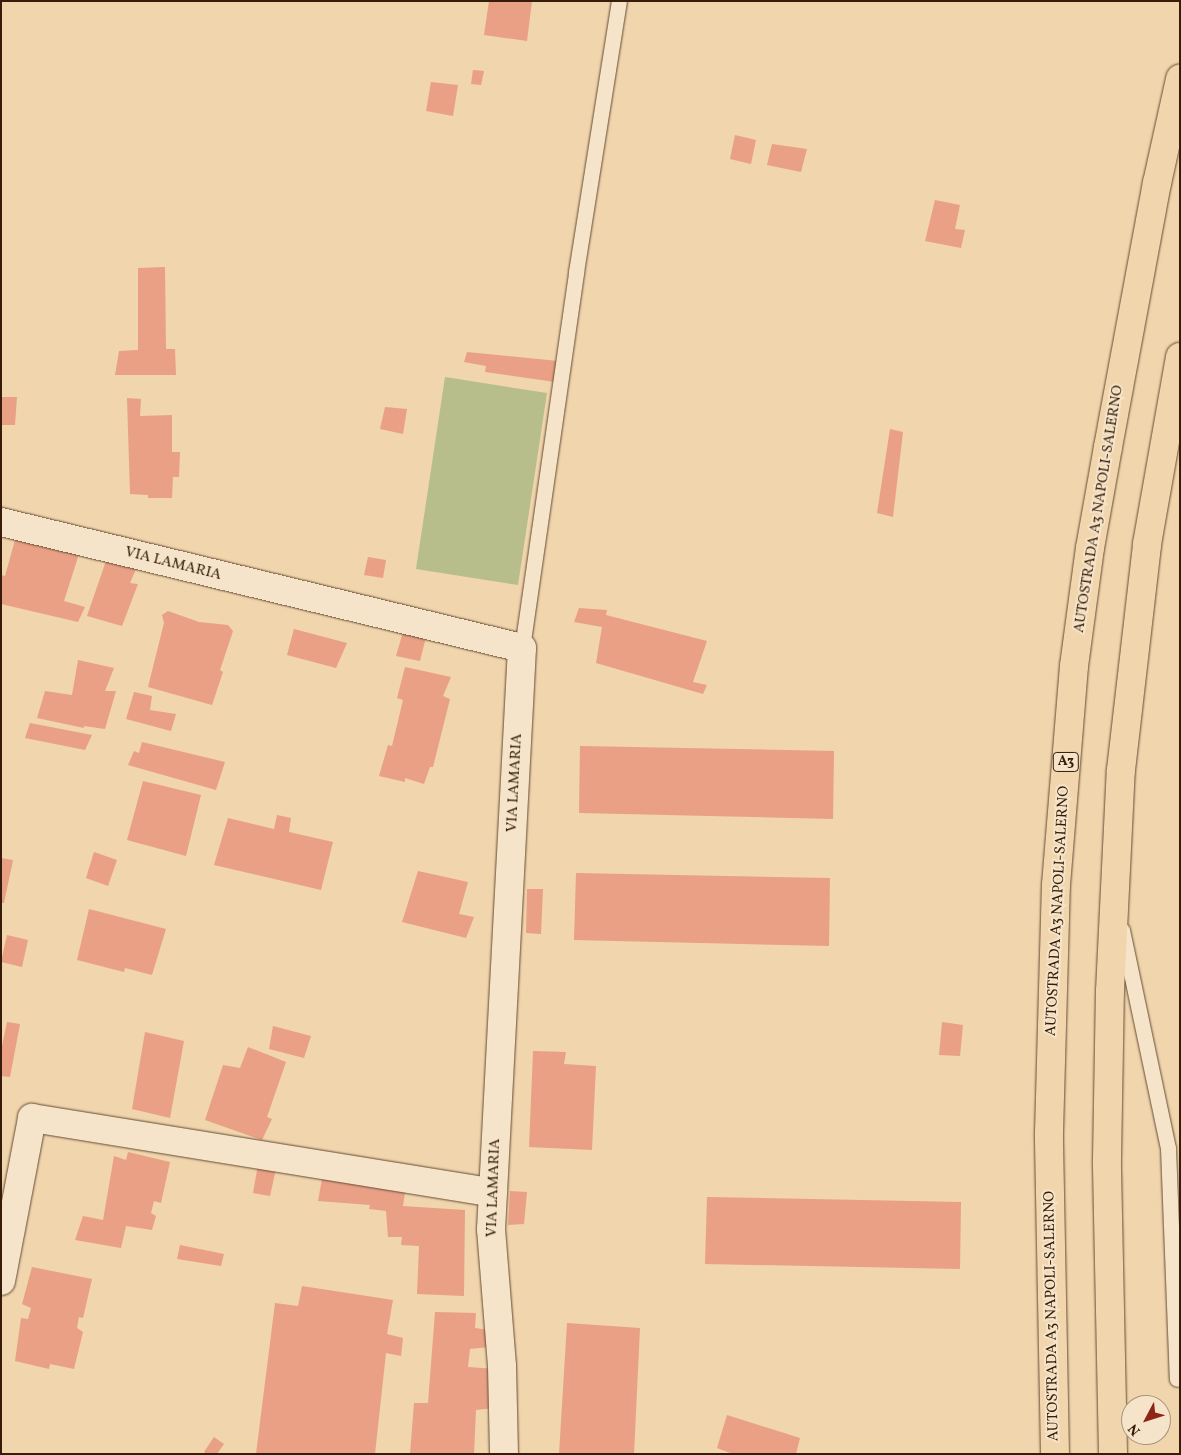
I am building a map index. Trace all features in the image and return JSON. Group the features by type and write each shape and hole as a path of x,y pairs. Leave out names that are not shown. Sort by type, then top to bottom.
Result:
{"highway":[{"name":"AUTOSTRADA A3 NAPOLI-SALERNO","path":"1055,1454 1050,1298 1050,1103 1056,885 1074,666 1090,548 1106,456 1157,183 1180,79"},
{"path":"1113,1454 1107,1160 1110,991 1121,770 1147,544 1180,358"}],"street":[{"name":"VIA LAMARIA","path":"1,522 522,648 491,1229 502,1366 504,1454"},
{"path":"1,1281 32,1118 493,1193"}],"lane":[{"path":"522,648 576,272 619,1"},
{"path":"1114,891 1168,1148 1177,1379"}],"green space":[{"path":"445,377 547,393 518,585 416,569"}],"building":[{"path":"489,1 532,1 527,41 484,35"},
{"path":"473,70 484,71 481,85 471,84"},
{"path":"431,82 458,85 453,116 426,111"},
{"path":"735,135 756,140 751,164 730,159"},
{"path":"772,144 807,149 801,172 767,165"},
{"path":"935,200 960,205 955,229 965,230 961,248 925,241"},
{"path":"165,267 166,349 175,349 176,375 115,375 119,351 138,350 138,268"},
{"path":"467,352 558,361 555,382 485,372 486,366 464,362"},
{"path":"2,397 17,397 15,425 1,425"},
{"path":"127,398 141,399 140,416 172,415 172,452 180,452 179,477 173,477 172,498 148,498 148,495 130,494"},
{"path":"385,407 407,409 403,434 380,429"},
{"path":"890,429 903,432 893,517 877,513"},
{"path":"15,540 79,554 64,601 85,607 78,622 1,604 1,575 5,576"},
{"path":"368,557 386,560 383,578 364,575"},
{"path":"107,558 136,569 130,583 138,584 122,626 87,616"},
{"path":"579,608 607,610 606,615 707,641 693,682 707,685 703,694 596,663 602,627 574,622"},
{"path":"168,611 199,622 228,625 233,631 220,670 223,672 212,705 148,687 164,623 162,615"},
{"path":"405,625 428,629 420,661 396,656"},
{"path":"294,629 347,643 336,668 287,655"},
{"path":"78,660 114,668 105,691 116,691 105,729 84,726 84,728 37,718 45,691 72,695"},
{"path":"405,667 451,677 443,696 450,699 433,767 430,767 424,784 405,778 405,782 379,776 388,745 392,746 403,700 397,698"},
{"path":"134,692 152,696 150,710 176,714 171,731 126,719"},
{"path":"30,723 92,735 85,750 25,738"},
{"path":"142,742 225,762 216,790 128,765 134,751 139,753"},
{"path":"580,746 834,751 833,819 579,813"},
{"path":"143,781 201,795 186,856 127,840"},
{"path":"277,815 291,818 289,832 333,842 321,890 214,865 228,818 274,829"},
{"path":"94,852 117,860 108,886 86,878"},
{"path":"1,858 13,860 4,903 1,903"},
{"path":"418,871 468,882 459,914 474,917 466,938 402,922"},
{"path":"576,873 830,878 829,946 574,940"},
{"path":"527,889 543,889 541,934 526,933"},
{"path":"89,909 166,929 152,975 125,968 124,972 77,960"},
{"path":"7,935 28,940 22,967 1,962"},
{"path":"7,1022 20,1024 10,1077 1,1076 1,1051"},
{"path":"942,1022 963,1025 960,1056 939,1055"},
{"path":"273,1026 311,1036 304,1058 269,1049"},
{"path":"145,1032 184,1041 170,1118 132,1109"},
{"path":"248,1047 286,1062 267,1117 272,1119 262,1140 205,1120 223,1065 240,1068"},
{"path":"533,1051 566,1052 564,1064 596,1066 592,1150 529,1147"},
{"path":"128,1152 170,1162 161,1203 154,1201 151,1213 156,1216 152,1230 126,1226 121,1248 75,1240 83,1216 103,1220 114,1156 126,1160"},
{"path":"259,1159 277,1164 270,1196 253,1193"},
{"path":"322,1179 406,1186 403,1206 465,1210 464,1296 417,1294 419,1246 401,1245 402,1237 388,1237 386,1211 369,1209 370,1205 318,1201"},
{"path":"510,1191 527,1192 524,1224 508,1225"},
{"path":"707,1197 961,1202 960,1269 705,1264"},
{"path":"180,1245 224,1254 221,1266 177,1259"},
{"path":"32,1267 92,1279 83,1318 79,1317 77,1328 83,1332 74,1369 50,1364 49,1369 15,1361 21,1318 28,1319 31,1308 22,1304"},
{"path":"302,1286 393,1300 387,1334 403,1338 401,1356 386,1353 375,1454 256,1454 275,1303 298,1306"},
{"path":"435,1312 476,1313 475,1328 489,1330 489,1347 470,1349 468,1367 497,1369 494,1408 476,1410 474,1454 410,1454 414,1403 428,1403"},
{"path":"567,1323 640,1328 634,1454 559,1454"},
{"path":"727,1415 800,1438 796,1454 733,1454 717,1448"},
{"path":"214,1437 224,1444 217,1454 207,1454 204,1452"}]}
